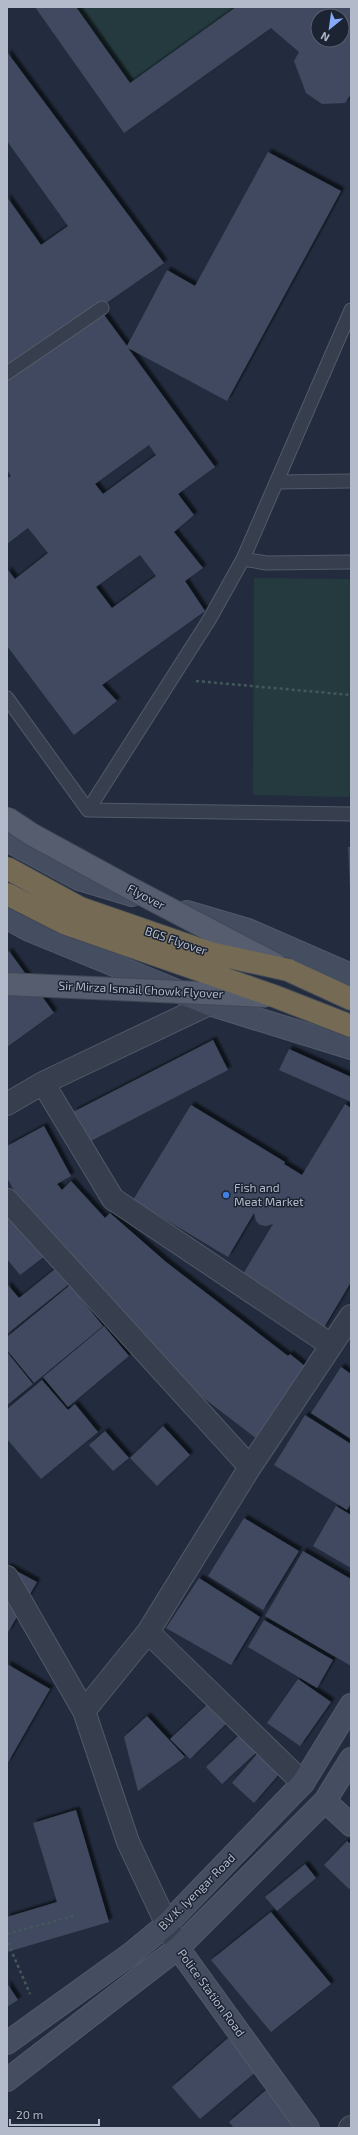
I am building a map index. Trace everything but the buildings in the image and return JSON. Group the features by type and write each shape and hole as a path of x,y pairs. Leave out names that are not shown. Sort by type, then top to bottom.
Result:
{"highway":[{"name":"BGS Flyover","path":"7,868 80,908 210,953 288,970 351,999"},
{"name":"BGS Flyover","path":"7,894 64,923 274,996 351,1026"}],"main road":[{"name":"Flyover","path":"7,818 31,834 128,887 288,970"},
{"name":"Sir Mirza Ismail Chowk Flyover","path":"7,984 274,996"}],"street":[{"path":"7,840 79,879 248,930 351,975"},
{"path":"7,918 29,930 209,1004 351,1048"},
{"path":"7,1104 43,1083 209,1004"},
{"path":"43,1083 113,1199 332,1345"},
{"path":"7,1200 250,1467"},
{"path":"84,1711 148,1632 250,1467 351,1316"},
{"name":"Police Station Road","path":"7,1577 84,1711 128,1842 178,1948 308,2128"},
{"path":"148,1632 303,1783"},
{"name":"B.V.K. Iyengar Road","path":"7,2043 41,2020 132,1953 167,1924 303,1783 351,1705"},
{"path":"7,2080 178,1948 325,1801 351,1759"},
{"path":"325,1801 351,1825"}],"lane":[{"path":"7,373 102,308"},
{"path":"88,810 209,620 243,559 351,310"},
{"path":"277,482 351,481"},
{"path":"243,559 266,563 351,562"},
{"path":"7,698 88,810"},
{"path":"88,810 351,814"}],"path":[{"path":"172,679 351,695"},
{"path":"41,2020 11,1950 7,1936 77,1915"}],"green space":[{"path":"76,7 236,7 130,83"},
{"path":"254,578 351,579 351,797 253,795"}],"place":[{"name":"Fish and Meat Market","path":"226,1195"}]}
